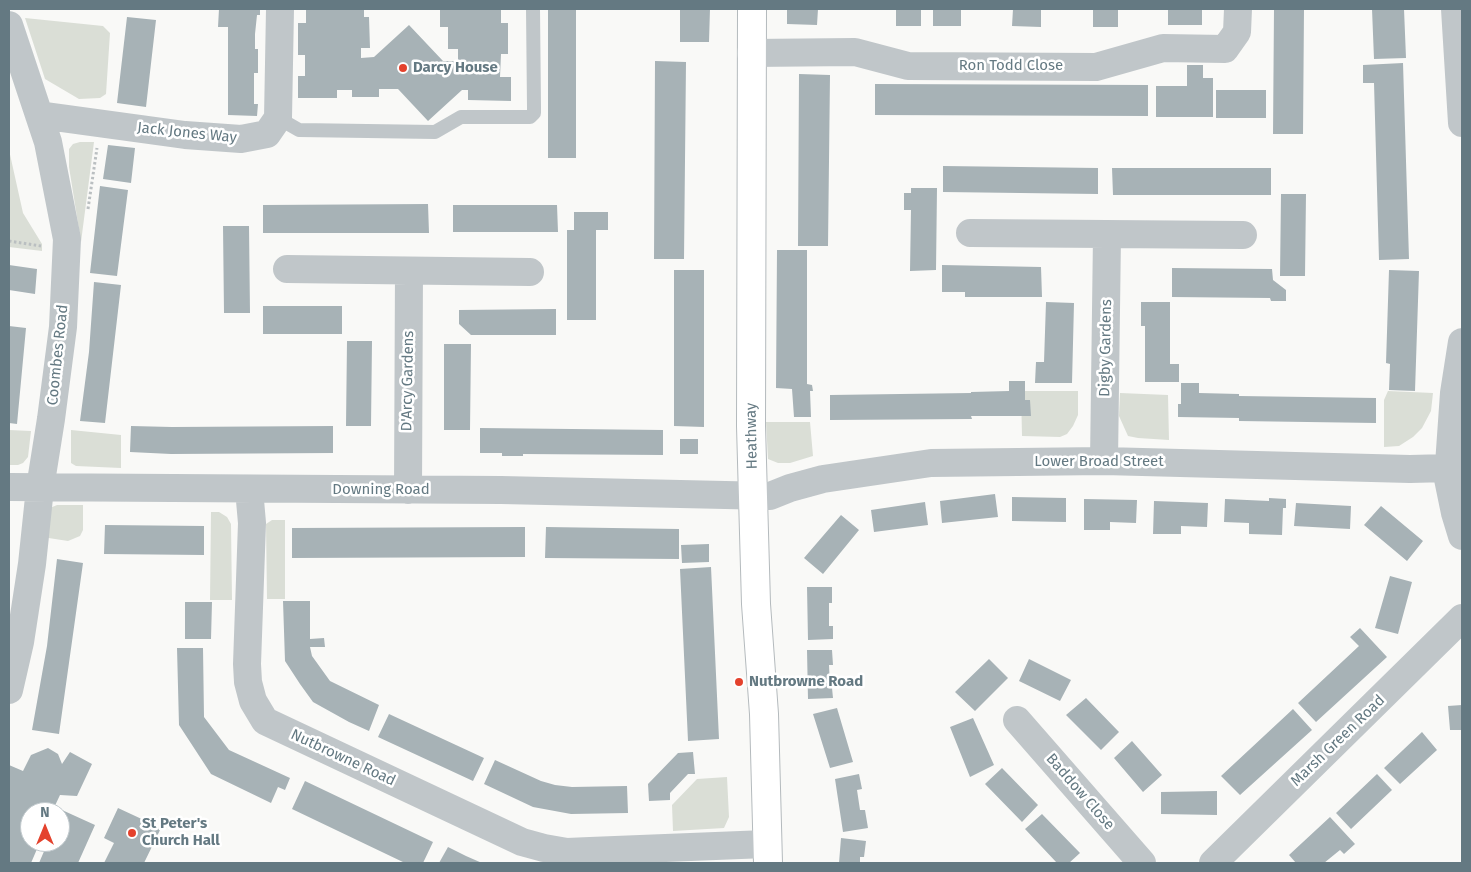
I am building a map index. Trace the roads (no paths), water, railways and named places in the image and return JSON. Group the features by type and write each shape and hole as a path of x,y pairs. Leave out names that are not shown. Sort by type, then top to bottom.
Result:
{"main road":[{"name":"Heathway","path":"752,9 751,426 756,604 767,798 767,854"}],"street":[{"path":"278,118 280,9"},
{"name":"Ron Todd Close","path":"751,52 855,52 908,66 1096,67 1163,48 1225,49 1237,32 1238,9"},
{"path":"1455,9 1462,123"},
{"name":"Coombes Road","path":"9,24 48,142 67,239 63,327 40,488 32,564 20,642 9,690"},
{"name":"Jack Jones Way","path":"39,115 185,135 241,139 267,134 278,118"},
{"path":"970,234 1243,235"},
{"name":"Digby Gardens","path":"1104,461 1107,235"},
{"path":"287,269 530,272"},
{"name":"D'Arcy Gardens","path":"408,490 409,272"},
{"path":"1462,342 1454,393 1448,468 1448,479 1453,504 1462,536"},
{"name":"Lower Broad Street","path":"753,496 770,496 790,488 823,479 931,463 1104,461 1410,469 1448,468"},
{"name":"Downing Road","path":"9,487 249,488 753,496"},
{"name":"Nutbrowne Road","path":"249,488 252,524 247,673 253,700 265,721 522,842 544,848 567,852 767,854"},
{"name":"Marsh Green Road","path":"1213,863 1462,618"},
{"name":"Baddow Close","path":"1017,720 1142,863"}],"lane":[{"path":"278,118 299,130 435,132 461,117 530,117 534,113 533,9"}],"place":[{"name":"Darcy House","path":"403,68"},
{"name":"Nutbrowne Road","path":"739,682"},
{"name":"St Peter's Church Hall","path":"132,833"}]}
